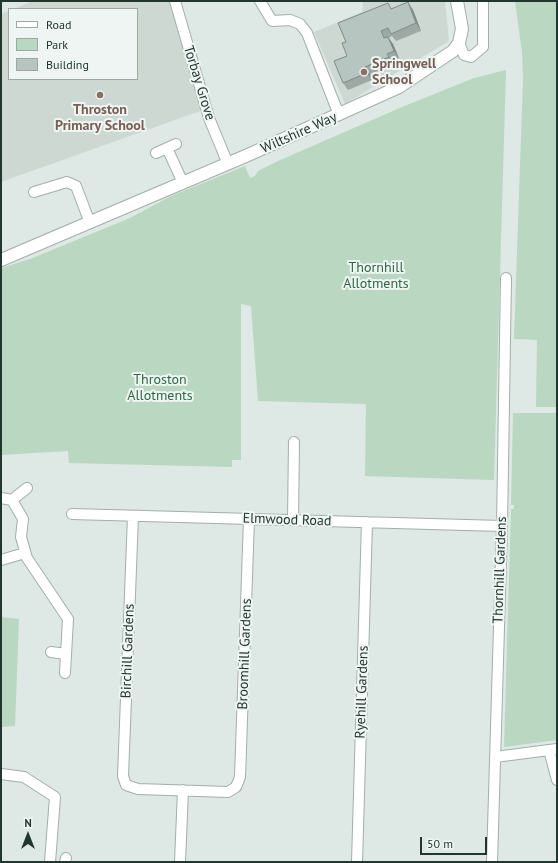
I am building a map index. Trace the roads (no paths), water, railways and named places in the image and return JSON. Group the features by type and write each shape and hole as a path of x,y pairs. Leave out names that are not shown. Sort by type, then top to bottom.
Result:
{"street":[{"name":"Torbay Grove","path":"175,1 209,118 228,164"},
{"path":"260,1 272,21 290,20 300,24 307,33 339,115"},
{"path":"457,1 462,29 459,43 464,55 471,57 483,47 483,1"},
{"name":"Wiltshire Way","path":"1,260 228,164 399,87 454,51 459,43"},
{"path":"156,153 172,146 183,183"},
{"path":"34,192 67,182 76,186 90,223"},
{"name":"Thornhill Gardens","path":"492,862 502,526 506,278"},
{"path":"293,520 294,442"},
{"path":"1,498 12,500 27,488"},
{"path":"12,500 22,519 21,537 25,553 68,619 65,673"},
{"name":"Elmwood Road","path":"72,514 502,526"},
{"name":"Birchill Gardens","path":"133,516 123,776 126,785 138,789 183,790"},
{"name":"Broomhill Gardens","path":"183,790 228,792 236,787 240,777 249,519"},
{"name":"Ryehill Gardens","path":"357,862 367,522"},
{"path":"1,560 25,553"},
{"path":"51,652 66,654"},
{"path":"495,757 553,749 557,780"},
{"path":"1,774 24,777 55,797 50,862"},
{"path":"180,862 183,790"}],"place":[{"name":"Springwell School","path":"364,72"},
{"name":"Throston Primary School","path":"100,95"}],"park label":[{"name":"Thornhill Allotments","path":"376,276"},
{"name":"Throston Allotments","path":"160,388"}]}
